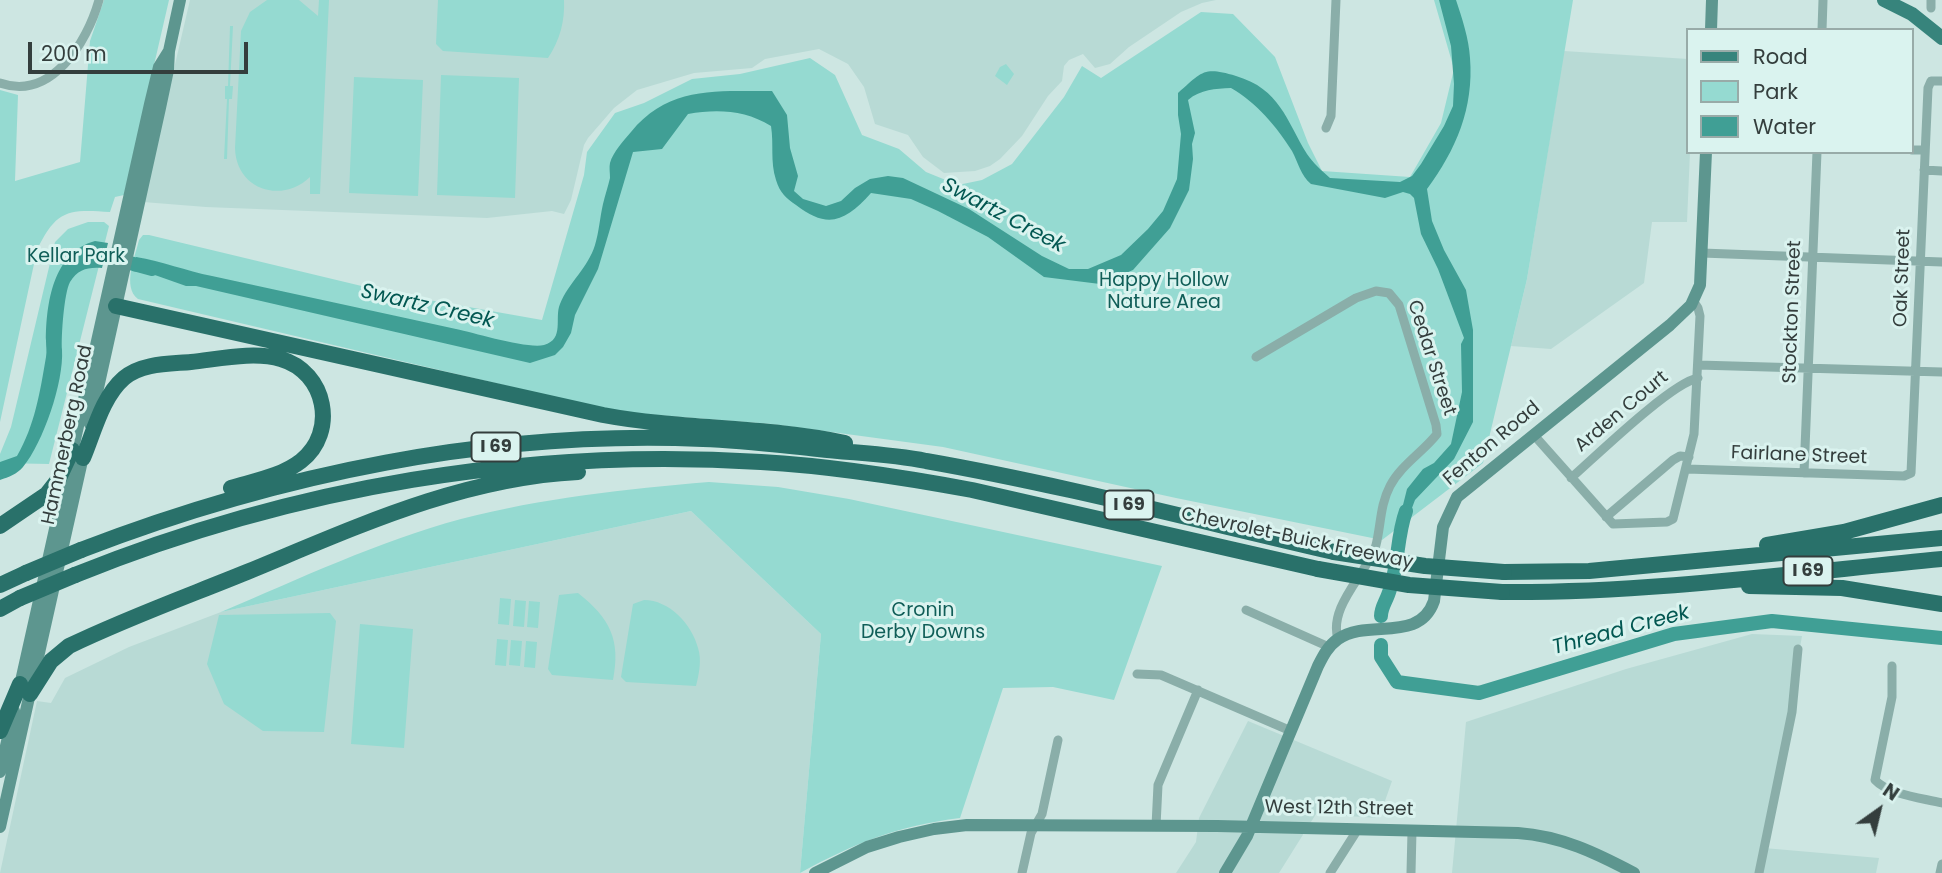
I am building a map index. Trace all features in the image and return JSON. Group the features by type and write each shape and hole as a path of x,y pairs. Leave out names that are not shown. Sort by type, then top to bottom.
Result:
{"highway":[{"path":"109,311 603,415 649,422 810,436 923,460"},
{"path":"0,526 47,494 78,454 115,388 125,377 147,367 249,356 281,358 304,371 316,386 323,402 324,421 319,439 309,454 296,465 157,512 83,549"},
{"name":"Chevrolet-Buick Freeway","path":"0,585 83,549 191,511 276,487 368,466 480,449 578,440 704,439 923,460 1334,552 1425,566 1504,572 1589,571 1942,538"},
{"name":"Chevrolet-Buick Freeway","path":"0,609 20,598 153,544 243,517 352,490 506,466 650,459 762,462 864,472 972,490 1318,569 1409,585 1502,593 1673,584 1942,559"},
{"path":"0,731 25,689 69,646 401,509 473,489 539,476 762,462"},
{"path":"1690,561 1793,540 1844,533 1942,505"},
{"path":"1673,584 1842,588 1942,604"}],"main road":[{"path":"1884,0 1913,14 1942,38"}],"street":[{"path":"0,83 25,87 42,83 69,59 86,35 99,0"},
{"name":"Hammerberg Road","path":"0,827 25,689 117,278 159,67 169,51 180,0"},
{"path":"1326,128 1331,116 1336,0"},
{"path":"1710,28 1712,0"},
{"path":"1822,28 1823,0"},
{"name":"Oak Street","path":"1910,474 1929,83 1942,81"},
{"path":"1914,150 1925,150"},
{"path":"1533,434 1616,525 1667,522 1673,519 1695,428 1700,312 1694,302 1700,282 1706,154"},
{"name":"Stockton Street","path":"1804,473 1817,154"},
{"path":"1924,170 1942,171"},
{"path":"1702,253 1942,262"},
{"name":"Cedar Street","path":"1256,357 1356,298 1376,291 1389,293 1399,305 1436,425 1437,434 1402,468 1390,486 1375,547 1338,618 1334,643"},
{"name":"Fenton Road","path":"1334,643 1356,632 1416,624 1426,615 1435,597 1443,527 1454,500 1477,478 1671,325 1694,302"},
{"path":"1698,365 1942,372"},
{"name":"Arden Court","path":"1571,478 1662,399 1681,385 1698,378"},
{"path":"1606,517 1672,460 1680,456 1689,457"},
{"name":"Fairlane Street","path":"1687,469 1904,476 1910,474"},
{"path":"1224,873 1252,826 1318,666 1334,643 1246,610"},
{"path":"1759,873 1791,720 1798,649"},
{"path":"1892,666 1892,697 1876,781 1898,791 1942,803"},
{"path":"1137,674 1161,675 1291,731"},
{"name":"Hammerberg Road","path":"0,772 25,689"},
{"path":"1156,826 1158,785 1198,690"},
{"path":"1022,873 1031,833 1042,814 1058,740"},
{"name":"West 12th Street","path":"815,873 867,847 916,832 967,825 1252,826 1518,832 1549,837 1588,850 1633,873"},
{"path":"1330,873 1358,829"},
{"path":"1411,873 1412,831"},
{"path":"1940,873 1942,864"}],"shaded area":[{"path":"190,0 1216,0 1181,12 1129,47 1110,64 1095,68 1083,54 1069,60 1064,66 1062,81 1048,96 1022,136 1000,159 975,171 944,173 923,157 908,135 875,124 864,87 848,64 819,49 765,59 752,68 694,73 637,90 614,108 588,138 571,200 564,214 552,211 487,218 143,202"},
{"path":"1564,51 1686,59 1686,154 1690,154 1687,222 1652,222 1644,283 1551,349 1511,346 1527,279"},
{"path":"691,511 821,634 800,873 0,873 37,701 51,703 65,678 129,647 221,612"},
{"path":"1752,634 1802,636 1764,848 1879,858 1876,873 1452,873 1466,722 1626,669"},
{"path":"1248,721 1392,781 1379,818 1316,814 1279,873 1176,873 1196,842 1199,818"}],"green space":[{"name":"Kellar Park","path":"104,0 169,0 124,195 115,197 110,212 84,211 65,215 57,220 44,237 37,250 0,422 0,90 18,95 15,181 80,162 90,41"},
{"path":"267,0 299,0 318,16 319,0 329,0 320,194 310,194 310,177 287,190 262,188 243,174 237,162 235,148 241,31 250,12"},
{"path":"438,0 564,0 563,23 548,58 443,51 436,44"},
{"name":"Happy Hollow Nature Area","path":"1434,0 1573,0 1527,279 1483,463 1382,540 943,447 772,424 618,412 138,299 131,287 131,271 139,240 143,235 149,235 395,294 542,320 584,175 587,152 615,113 644,103 692,79 740,74 810,58 835,75 862,135 899,149 926,172 958,185 982,180 1012,164 1064,97 1082,66 1101,78 1201,12 1233,14 1275,57 1308,143 1322,171 1410,177 1441,123 1454,69"},
{"path":"230,26 233,26 230,86 233,86 232,99 229,99 227,159 224,159 227,99 225,86 228,86"},
{"path":"1006,64 1014,74 1007,85 995,76 1000,67"},
{"path":"441,75 519,78 515,198 437,195"},
{"path":"354,77 423,80 418,196 349,193"},
{"name":"Kellar Park","path":"88,222 104,222 109,226 49,464 0,463 0,454 11,427 55,242 68,229"},
{"name":"Cronin Derby Downs","path":"709,482 778,487 849,499 1162,566 1114,700 1053,687 1003,688 960,818 937,821 877,837 800,873 821,634 691,511 221,612 370,549 461,519 584,495"},
{"path":"578,593 598,612 610,631 615,653 613,680 552,675 548,669 559,595"},
{"path":"500,598 511,599 509,625 498,624"},
{"path":"515,600 526,601 524,627 513,626"},
{"path":"644,600 662,604 670,609 691,630 700,657 696,686 626,682 621,677 633,604"},
{"path":"529,601 540,602 538,628 527,627"},
{"path":"330,613 336,621 324,732 263,731 224,704 207,664 219,615"},
{"path":"360,624 413,629 404,748 351,744"},
{"path":"497,639 508,640 506,666 495,665"},
{"path":"511,640 522,641 520,666 509,665"},
{"path":"526,641 537,642 535,668 524,667"}],"water":[{"path":"1439,0 1456,0 1463,21 1470,58 1469,94 1461,128 1454,144 1427,189 1432,221 1466,290 1473,330 1473,422 1454,459 1415,500 1407,521 1397,529 1407,489 1423,469 1434,463 1451,444 1462,392 1461,344 1464,338 1438,269 1421,234 1414,198 1403,192 1385,198 1311,184 1273,124 1249,100 1231,88 1203,92 1188,100 1195,133 1189,190 1170,228 1133,270 1100,284 1044,277 988,237 911,199 871,193 845,216 836,219 827,220 807,213 779,188 773,166 771,126 741,114 720,111 688,114 662,149 633,152 598,269 575,315 571,333 555,355 530,363 196,286 186,286 152,274 132,271 136,257 501,340 544,345 555,338 560,304 592,253 610,178 610,163 616,150 631,132 662,106 695,94 772,91 787,115 790,148 798,176 794,191 803,199 826,206 841,201 870,179 888,176 903,178 969,209 1042,256 1069,269 1088,269 1121,255 1163,211 1177,179 1181,134 1178,93 1198,76 1209,71 1236,76 1263,89 1280,107 1309,157 1330,178 1400,182 1412,176 1444,126 1453,106 1451,46"},
{"path":"95,241 108,243 102,268 80,272 68,288 63,315 60,378 45,428 23,467 0,480 0,462 17,456 36,408 46,355 50,296 55,281 70,256"}],"waterway":[{"name":"Swartz Creek","path":"86,257 108,257 152,269"},
{"name":"Thread Creek","path":"1381,616 1394,574 1406,511"},
{"name":"Thread Creek","path":"1381,645 1381,657 1397,682 1479,693 1674,634 1772,621 1942,638"}]}
